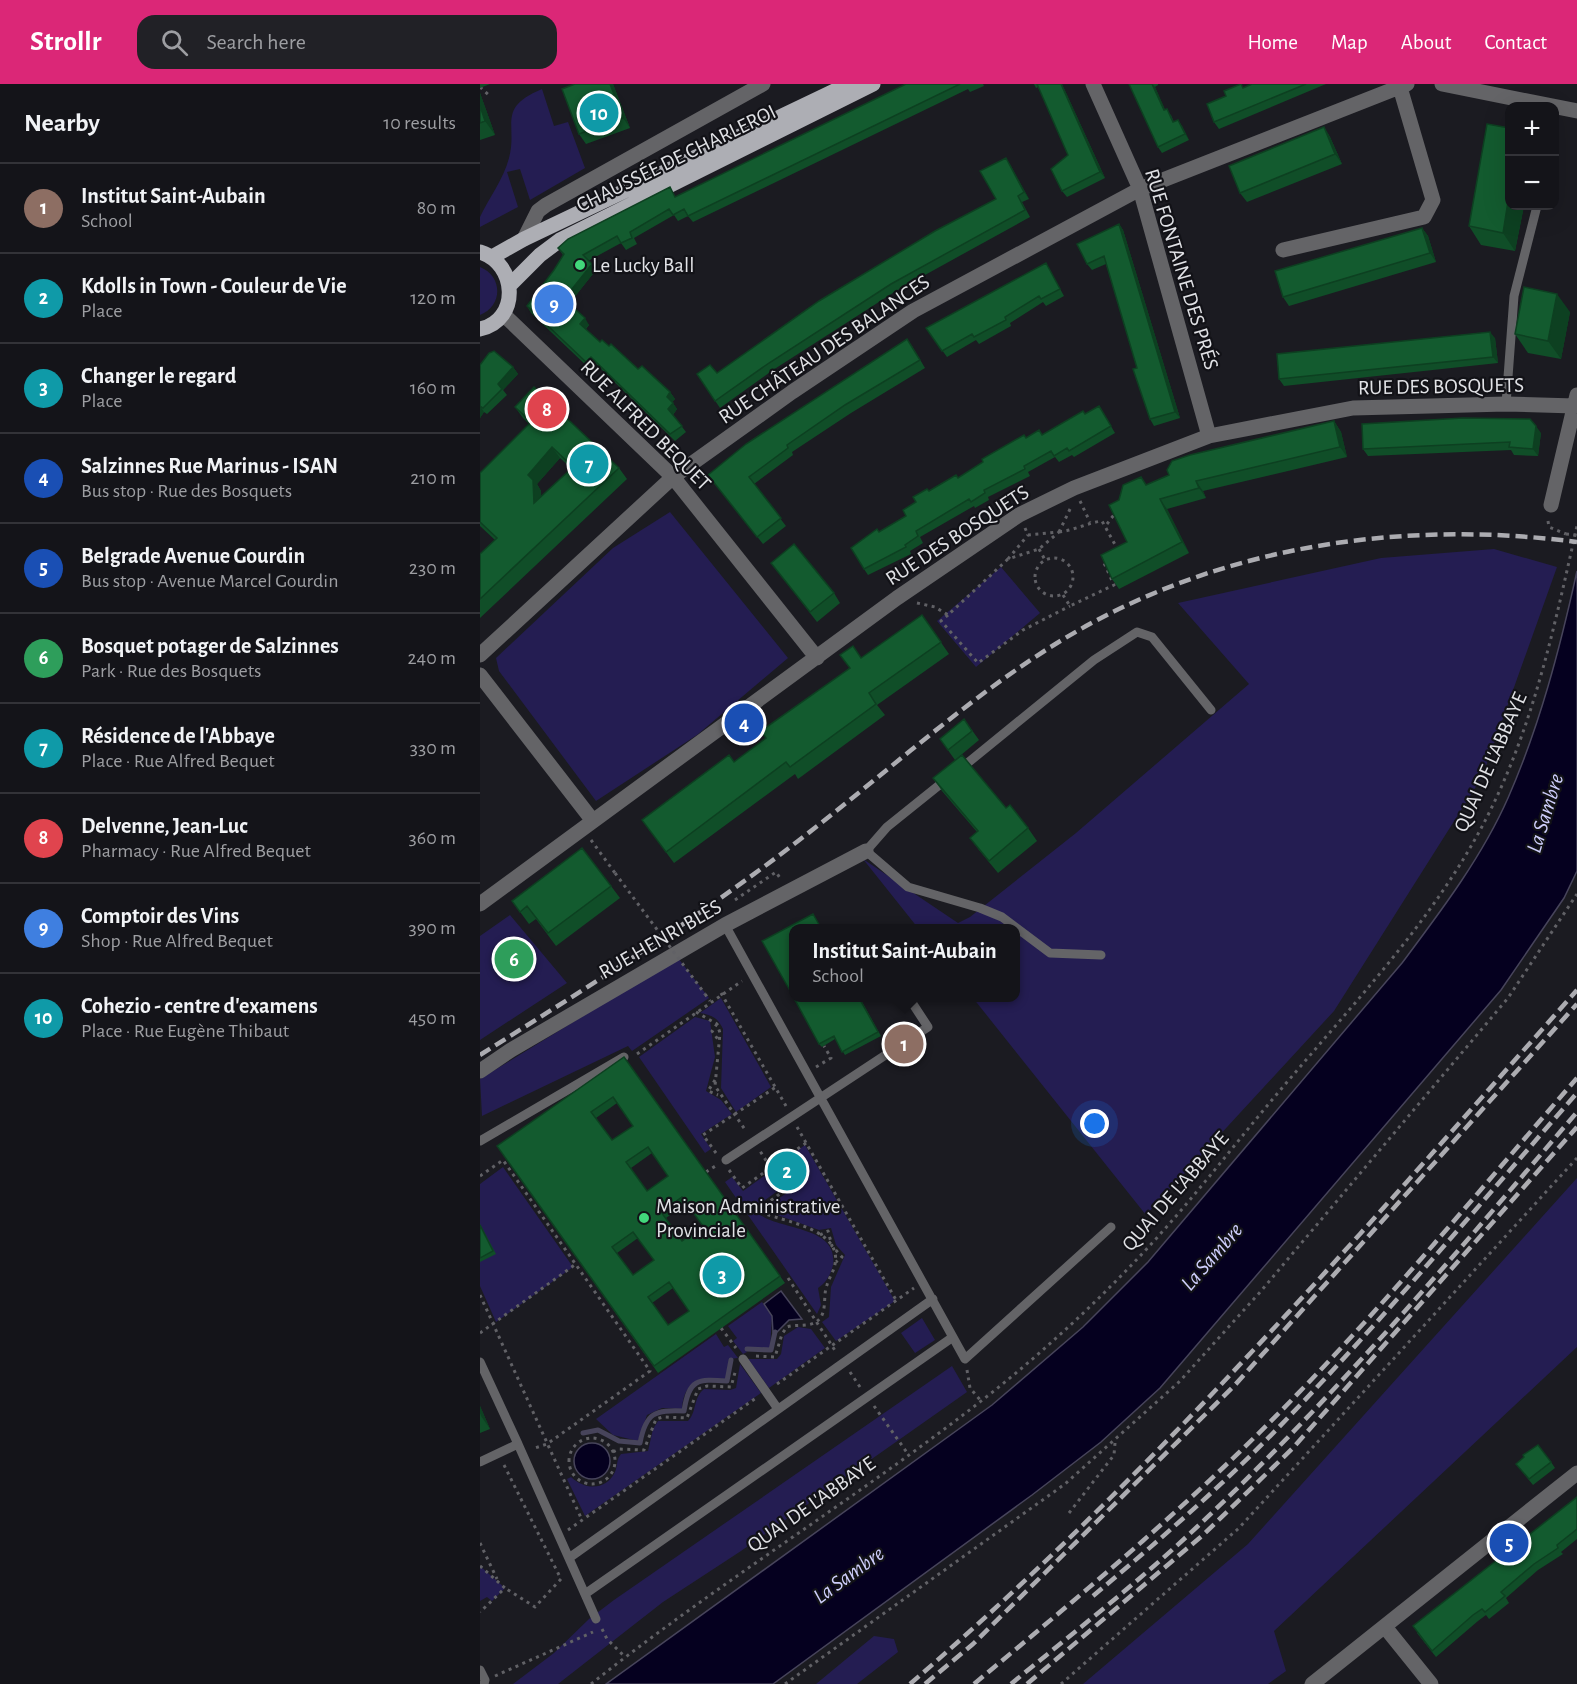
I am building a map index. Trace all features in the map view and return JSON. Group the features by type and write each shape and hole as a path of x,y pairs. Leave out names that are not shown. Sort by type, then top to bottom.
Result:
{"main road":[{"name":"CHAUSSÉE DE CHARLEROI","path":"486,255 849,84"},
{"name":"CHAUSSÉE DE CHARLEROI","path":"510,285 540,255 560,240 873,84"},
{"path":"480,329 495,323 509,302 510,285 504,270 486,255"}],"street":[{"path":"524,239 538,211 546,205 763,84"},
{"name":"RUE FONTAINE DES PRÉS","path":"1093,84 1140,189 1209,436"},
{"path":"1442,84 1577,111"},
{"path":"1282,250 1424,217 1433,200 1402,85"},
{"name":"RUE CHÂTEAU DES BALANCES","path":"480,655 673,477 792,392 913,311 1140,189 1402,85"},
{"name":"RUE ALFRED BEQUET","path":"503,314 673,477 817,658"},
{"path":"1551,505 1576,400"},
{"name":"RUE DES BOSQUETS","path":"480,904 897,598 1019,515 1074,488 1209,436 1353,408 1576,400"},
{"path":"480,675 588,825"},
{"name":"RUE HENRI BLÈS","path":"480,1071 511,1050 725,925 866,851"},
{"path":"1312,1684 1577,1473"},
{"path":"1385,1626 1431,1684"}],"lane":[{"path":"1506,404 1514,296 1536,210"},
{"path":"1011,924 1002,917 980,908 908,887 866,851 887,827 1094,660 1137,632 1152,637 1211,710"},
{"path":"725,925 966,1359 1111,1227"},
{"path":"1020,930 1050,953 1101,955"},
{"path":"724,1161 928,1027 912,1002"},
{"path":"480,1141 627,1058"},
{"path":"569,1558 933,1299"},
{"path":"585,1594 953,1337"},
{"path":"743,1359 778,1409"},
{"path":"480,1362 596,1619"},
{"path":"480,1462 520,1448"},
{"path":"480,1670 484,1682"}],"path":[{"path":"480,87 490,96"},
{"path":"1074,488 1090,522"},
{"path":"1008,559 1039,549 1059,532 1071,510 1074,488"},
{"path":"1106,524 1120,506"},
{"path":"1019,515 1028,535"},
{"path":"1112,558 1104,563 1114,585 1023,630 978,663 941,621 1008,559 1028,535 1076,530 1090,522 1102,521 1106,524 1120,554"},
{"name":"QUAI DE L'ABBAYE","path":"591,1684 981,1401 1043,1350 1144,1252 1427,914 1451,879 1490,811 1517,748 1550,650 1577,526"},
{"path":"1566,534 1577,535"},
{"path":"1039,549 1045,560"},
{"path":"1060,559 1072,569 1073,584 1063,595 1043,594 1035,583 1036,569 1045,560 1060,559"},
{"path":"1063,595 1070,606"},
{"path":"935,607 948,615"},
{"path":"588,825 615,873 710,1001"},
{"path":"784,1684 998,1534 1115,1441 1180,1381 1261,1291 1508,998 1577,894"},
{"path":"627,1058 721,993 753,975"},
{"path":"721,993 896,1300"},
{"path":"696,1012 717,1024"},
{"path":"613,1452 619,1449 644,1450 656,1419 687,1418 698,1389 704,1386 731,1387 737,1365 747,1356 775,1357 782,1334 787,1327 813,1324 824,1311 825,1289 836,1263 842,1257 820,1235 766,1214 763,1210 766,1204 785,1190 715,1086 719,1041 717,1024"},
{"path":"717,1024 712,1031 719,1041"},
{"path":"807,1072 831,1058 824,1046"},
{"path":"716,1078 708,1091 720,1095"},
{"path":"724,1161 703,1135 776,1087"},
{"path":"734,1177 742,1188 806,1143"},
{"path":"1061,1684 1239,1528 1577,1158"},
{"path":"480,1176 503,1160 578,1263 650,1371 547,1444 520,1448"},
{"path":"820,1235 828,1231 836,1263"},
{"path":"480,1333 578,1263"},
{"path":"788,1278 793,1286"},
{"path":"559,1537 923,1281"},
{"path":"480,1295 582,1520"},
{"path":"721,1328 743,1359"},
{"path":"966,1359 970,1388 981,1401"},
{"path":"596,1439 603,1442 613,1452 615,1466 612,1473 602,1482 581,1481 571,1471 569,1457 576,1445 582,1441 596,1439"},
{"path":"1069,1513 1114,1455 1115,1441"},
{"path":"480,1566 505,1588 535,1608 561,1580 502,1462"},
{"path":"562,1477 571,1471"},
{"path":"480,1543 498,1582"},
{"path":"480,1612 505,1588"},
{"path":"484,1682 602,1629 607,1639 626,1657"}],"shaded area":[{"path":"542,89 554,126 568,122 585,168 530,200 520,169 507,172 518,207 480,227 480,217 507,165 514,110 528,96"},
{"path":"480,267 493,277 497,291 493,305 480,315"},
{"path":"670,512 788,658 697,735 596,801 499,671 496,658 613,548"},
{"path":"1494,549 1557,567 1482,777 1334,1011 1146,1215 976,1002 1020,1002 1020,924 915,924 863,859 958,923 970,917 1076,833 1249,684 1178,603 1381,558"},
{"path":"1001,567 1040,613 976,667 937,621"},
{"path":"510,915 567,983 480,1040 480,936"},
{"path":"678,958 709,998 632,1051 628,1046 482,1116 480,1079"},
{"path":"721,998 771,1087 736,1112 721,1088 723,1029 714,1018 700,1013"},
{"path":"695,1017 710,1021 715,1057 706,1091 721,1100 732,1114 701,1134 711,1149 705,1153 639,1057"},
{"path":"805,1145 895,1301 836,1341 822,1322 829,1317 831,1287 845,1255 836,1245 831,1228 819,1230 769,1212 768,1206 791,1190 774,1167"},
{"path":"503,1167 573,1267 496,1322 480,1286 480,1184"},
{"path":"771,1171 778,1181 779,1190 757,1206 757,1212 778,1223 817,1235 826,1242 832,1252 831,1272 818,1288 821,1305 817,1314 725,1182 732,1177 743,1191"},
{"path":"1577,1178 1577,1347 1274,1631 1286,1671 1268,1684 1083,1684 1248,1544"},
{"path":"762,1302 772,1316 770,1349 747,1347 745,1349 747,1352 743,1354 733,1341 737,1338 728,1326"},
{"path":"922,1318 935,1340 915,1353 901,1333"},
{"path":"798,1327 811,1329 825,1348 769,1388 748,1359 777,1359 781,1354 784,1336"},
{"path":"716,1334 724,1347 728,1345 738,1358 729,1359 726,1379 695,1382 686,1392 682,1409 662,1408 647,1415 638,1441 613,1435 596,1419"},
{"path":"740,1364 761,1393 585,1516 567,1479 571,1477 589,1486 606,1483 615,1472 621,1454 648,1451 653,1429 658,1421 688,1421 704,1389 730,1390 736,1388"},
{"path":"952,1366 967,1392 741,1551 663,1602 558,1684 513,1684 554,1653 589,1619 614,1600"},
{"path":"480,1566 505,1588 492,1601 487,1597 480,1601"},
{"path":"874,1636 894,1639 898,1652 857,1684 816,1684"}],"water":[{"name":"La Sambre","path":"1577,571 1577,871 1564,898 1501,990 1160,1388 1101,1442 1032,1495 773,1684 606,1684 992,1405 1083,1327 1148,1262 1402,963 1473,862 1498,820 1530,743 1564,629"},
{"path":"781,1291 802,1319 789,1320 777,1332 773,1332 772,1316 764,1304"},
{"path":"592,1443 605,1448 610,1461 605,1474 592,1479 579,1474 574,1461 579,1448"}],"building":[{"path":"575,84 610,84 623,118 579,134 562,89"},
{"path":"906,84 960,84 688,216 684,209 673,215 669,209 630,232 632,238 621,243 617,236 583,255 592,264 564,299 585,318 580,324 600,342 602,340 609,346 611,344 638,369 642,366 670,392 667,397 673,403 668,409 682,426 670,434 591,357 586,362 527,306 564,254 558,248 568,239 670,187 675,197"},
{"path":"1037,84 1061,84 1100,172 1062,191 1051,169 1068,155"},
{"path":"1129,84 1152,84 1164,110 1167,109 1173,122 1178,120 1185,134 1158,147"},
{"path":"1241,84 1243,88 1252,84 1306,84 1214,122 1207,104 1226,96 1224,91"},
{"path":"480,106 485,121 480,123"},
{"path":"1487,124 1505,127 1507,210 1503,233 1469,226"},
{"path":"1324,127 1335,154 1240,193 1229,166"},
{"path":"1006,158 1024,192 1018,196 1025,210 891,284 715,401 697,374 710,365 717,373 819,301 935,231 996,199 980,171"},
{"path":"1119,224 1175,412 1150,419 1133,369 1137,368 1104,256 1087,264 1077,244"},
{"path":"1422,228 1430,253 1283,297 1275,271"},
{"path":"1046,263 1060,289 1041,299 1039,296 1005,317 1006,320 974,337 972,334 942,351 926,328"},
{"path":"1524,287 1557,294 1548,341 1515,334"},
{"path":"1490,332 1493,357 1279,379 1277,354"},
{"path":"907,339 920,360 845,405 787,445 788,448 749,477 781,518 757,537 708,475 746,444"},
{"path":"494,351 513,367 498,384 502,389 483,408 480,406 480,365 489,353"},
{"path":"534,387 619,468 480,599 480,554 497,538 480,522 480,473 531,422 515,407","holes":["552,447 573,467 534,503 533,480 528,475"]},
{"path":"1099,406 1111,426 1069,451 1067,448 1054,456 1051,451 1024,466 1025,469 984,490 985,493 971,502 969,499 916,531 918,536 905,545 906,547 864,569 851,548 877,529 879,532 906,516 903,510 916,502 913,497 927,489 929,491 956,475 958,478 983,462 982,459 1024,435 1026,438 1039,430 1042,435 1083,411 1085,414"},
{"path":"1463,418 1530,419 1536,426 1533,449 1509,447 1510,442 1363,449 1362,424"},
{"path":"1334,421 1340,447 1196,481 1199,488 1160,499 1182,542 1112,579 1101,555 1127,542 1109,505 1119,500 1123,485 1141,477 1146,485 1169,475 1167,470 1172,461 1190,455"},
{"path":"794,544 834,593 810,612 771,563"},
{"path":"922,615 941,642 869,693 876,704 790,767 786,762 666,852 642,820 729,755 734,762 766,738 761,731 850,668 840,655 853,646 861,658"},
{"path":"964,719 972,731 948,750 940,739"},
{"path":"962,755 1006,808 1010,805 1028,828 989,861 970,838 978,831 933,778"},
{"path":"582,848 611,886 548,933 527,906 520,912 512,901"},
{"path":"813,914 819,924 794,924"},
{"path":"789,927 789,989 762,941"},
{"path":"796,1002 861,1002 878,1032 842,1052 834,1036 819,1044"},
{"name":"Maison Administrative Provinciale","path":"624,1057 780,1276 654,1366 497,1146","holes":["613,1097 633,1126 612,1140 591,1112","648,1147 668,1176 647,1191 626,1162","682,1197 703,1226 682,1241 661,1212","633,1232 654,1260 633,1275 612,1247","669,1282 689,1311 668,1325 648,1297"]},
{"path":"480,1225 493,1251 480,1258"},
{"path":"1538,1445 1551,1462 1529,1479 1516,1464 1524,1457 1523,1455"},
{"path":"1577,1497 1577,1529 1557,1545 1558,1548 1534,1564 1501,1592 1505,1596 1485,1612 1482,1609 1473,1615 1432,1651 1413,1626"}],"waterway":[{"path":"747,1349 771,1350 775,1332"},
{"path":"583,1433 598,1430 619,1441 640,1443 645,1425 653,1415 666,1411 684,1411 686,1400 696,1383 708,1380 727,1381 731,1360"}],"railway":[{"path":"480,1055 601,978 760,870 994,685 1062,640 1121,608 1183,582 1246,562 1311,547 1377,538 1444,534 1510,536 1577,542"},
{"path":"910,1684 1000,1604 1172,1435 1337,1260 1577,990"},
{"path":"925,1684 973,1644 1234,1386 1577,1004"},
{"path":"974,1684 1161,1524 1269,1423 1388,1297 1577,1078"},
{"path":"1093,1596 1211,1494 1317,1388 1577,1093"},
{"path":"1011,1684 1153,1567 1298,1427 1393,1324 1577,1112"},
{"path":"1027,1684 1203,1535 1293,1448 1577,1127"}],"place":[{"name":"Cohezio - centre d'examens","path":"599,113"},
{"name":"Le Lucky Ball","path":"580,265"},
{"name":"Comptoir des Vins","path":"554,304"},
{"name":"Delvenne, Jean-Luc","path":"547,409"},
{"name":"Résidence de l'Abbaye","path":"589,464"},
{"name":"Salzinnes Rue Marinus - ISAN","path":"744,723"},
{"name":"Bosquet potager de Salzinnes","path":"514,959"},
{"name":"Institut Saint-Aubain","path":"904,1044"},
{"name":"Kdolls in Town - Couleur de Vie","path":"787,1171"},
{"name":"Maison Administrative Provinciale","path":"644,1218"},
{"name":"Changer le regard","path":"722,1275"},
{"name":"Belgrade Avenue Gourdin","path":"1509,1543"}]}
